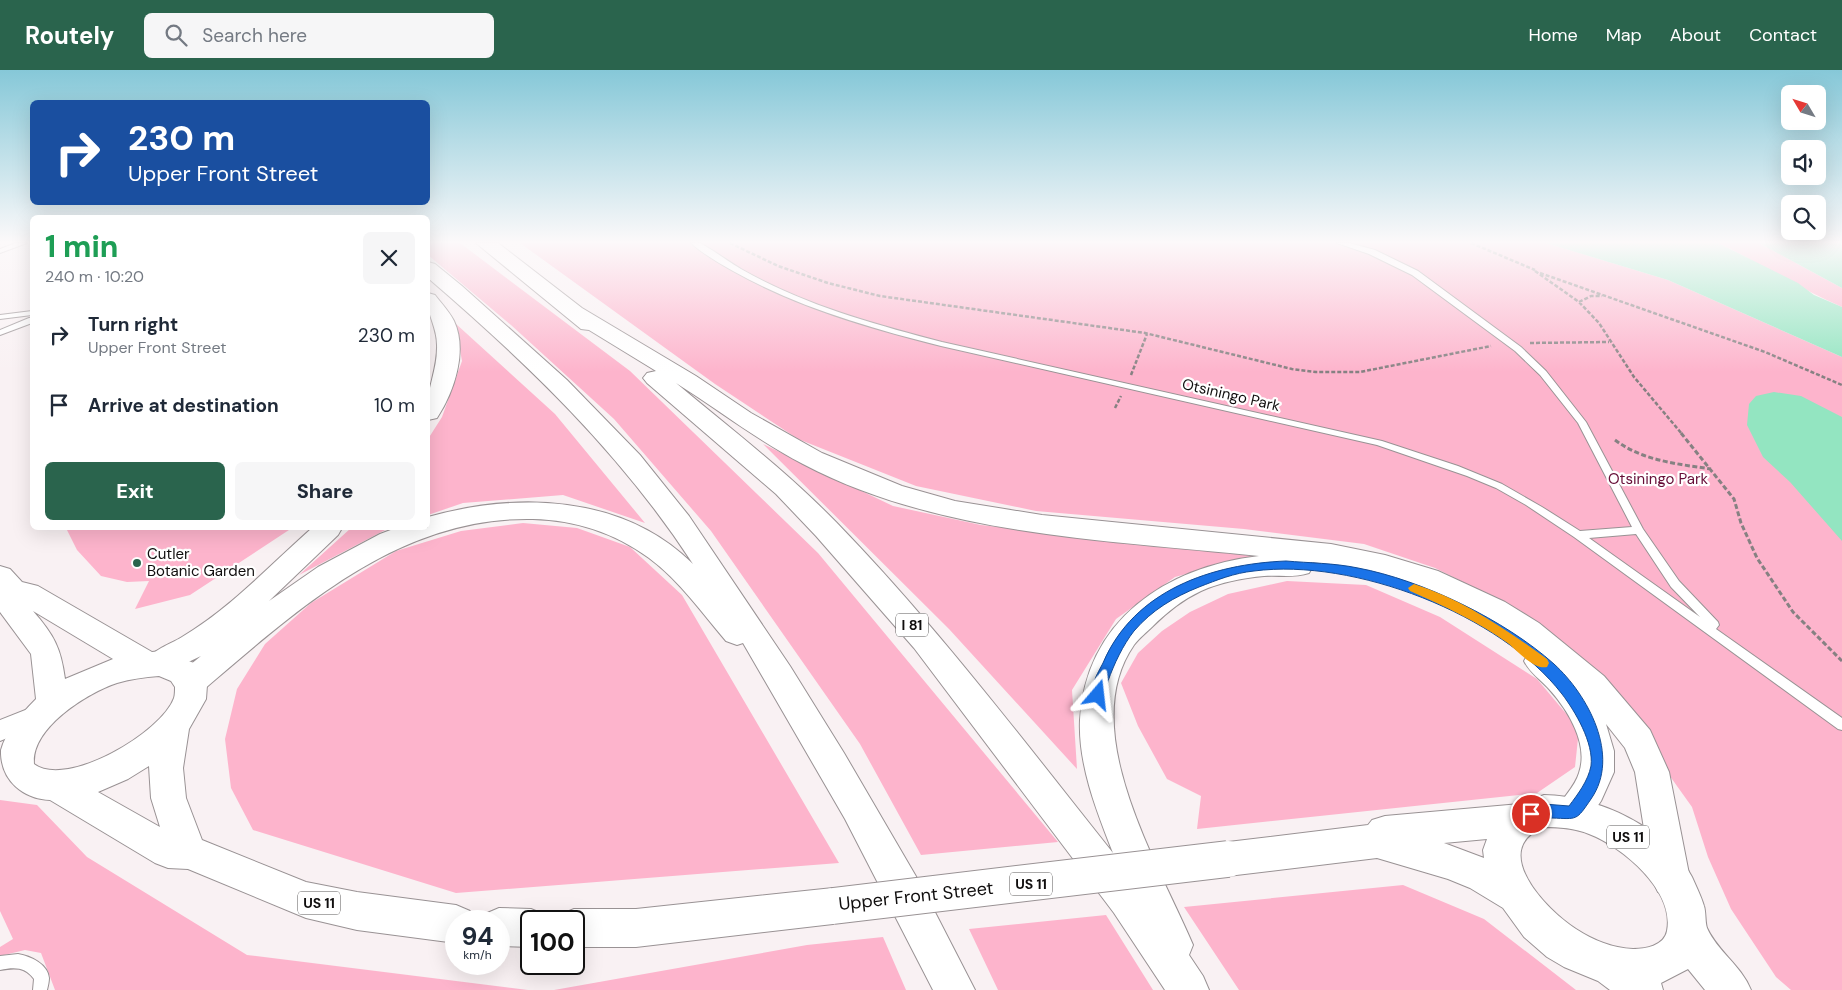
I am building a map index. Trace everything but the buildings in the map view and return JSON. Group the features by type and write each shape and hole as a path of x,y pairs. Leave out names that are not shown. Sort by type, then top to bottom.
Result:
{"main road":[{"path":"450,286 493,322 546,372 631,462 694,542 787,686 864,816 955,990"},
{"name":"I 81","path":"541,286 725,436 785,488 826,529 925,640 1127,900 1191,990"},
{"path":"430,301 443,322 448,345 446,367 435,402 430,410"},
{"path":"576,313 688,381 742,418 813,458 893,492 954,510 1042,524 1331,554 1385,564 1428,578 1494,610 1528,631 1559,654 1593,686 1638,740 1652,772 1672,879"},
{"path":"430,525 464,516 524,510 552,510 597,518 626,529 659,550 686,575 787,686"},
{"path":"154,664 194,645 237,614 326,530"},
{"path":"56,786 90,780 120,767 147,750 173,727 188,703 191,682 276,612 326,576 375,547 417,530"},
{"path":"1191,990 1128,841 1102,772 1096,741 1096,708 1101,682 1113,654 1130,628 1149,608 1170,594 1224,572 1254,566 1286,565 1358,572 1414,588 1442,600 1503,634 1550,668 1582,709 1593,736 1598,766 1588,791 1573,812"},
{"path":"6,584 28,594 154,664"},
{"path":"6,584 11,604 46,653 48,709"},
{"path":"48,709 73,691 100,676 127,667 154,664 175,667 185,674 191,682"},
{"name":"US 11","path":"48,709 25,736 5,750 25,778 38,784 56,786 168,851 189,852 306,900 357,911 445,923"},
{"path":"173,727 166,756 165,785 171,810 189,852"},
{"name":"Upper Front Street","path":"1377,841 1385,832 1520,820 1544,811 1573,812 1602,822 1633,840 1648,852 1672,879 1684,907 1687,931 1700,953 1731,990"},
{"name":"Upper Front Street","path":"1520,820 1506,834 1502,850 1505,874 1513,894 1533,919 1554,937 1584,956 1610,965 1640,968 1665,962 1681,948 1687,931"},
{"name":"Upper Front Street","path":"585,928 636,928 1377,841 1453,863 1483,876 1513,894"},
{"name":"Upper Front Street","path":"1610,965 1643,990"}],"lane":[{"name":"Otsiningo Park","path":"770,286 830,312 873,326 1379,443 1438,461 1498,486 1548,514 1842,725"},
{"name":"Otsiningo Park","path":"1432,286 1510,344 1558,390 1582,422 1639,530 1675,584 1730,643"},
{"path":"0,317 30,313"},
{"path":"0,333 30,321"},
{"path":"1578,535 1639,530"},
{"path":"0,963 19,959 30,963 42,977 40,990"}],"path":[{"path":"839,286 864,292 1147,334 1305,371 1339,373 1368,371 1472,348 1510,344 1609,342"},
{"path":"1557,286 1579,302 1599,324 1609,342 1634,377 1712,469 1734,499 1741,523 1757,558 1793,612 1842,661"},
{"path":"1579,286 1766,352 1842,385"},
{"path":"1579,302 1598,296 1615,299"},
{"path":"1127,386 1147,334"},
{"path":"1615,440 1622,447 1648,457 1712,469"}],"green space":[{"path":"465,286 517,286 630,371 818,553 1058,842 921,855 860,744 711,531 614,419 511,325"},
{"name":"Otsiningo Park","path":"579,286 1681,286 1842,357 1842,990 1791,990 1776,977 1731,909 1708,857 1692,807 1592,667 1521,611 1435,568 1364,544 1244,529 1036,511 916,486 798,439 715,384"},
{"path":"1799,286 1838,286 1842,288 1842,307"},
{"path":"455,323 555,414 645,523 563,495 463,503 430,514 430,436 442,417 462,361"},
{"path":"763,444 893,506 981,525 1254,556 1175,577 1116,619 1072,690 1077,769 949,629"},
{"path":"523,523 577,528 630,547 682,595 839,863 456,893 253,830 231,788 225,739 237,689 265,644 311,603 396,551 461,531"},
{"name":"Cutler Botanic Garden","path":"67,530 289,530 190,595 135,609 149,581 127,582 101,576 77,550"},
{"path":"349,530 385,530 299,575"},
{"path":"1287,581 1366,585 1440,617 1537,679 1579,729 1575,767 1537,793 1197,829 1201,796 1167,779 1138,726 1121,683 1138,653 1162,631 1190,612 1228,594"},
{"path":"0,800 37,805 87,857 247,955 528,990 55,990 41,953 25,950 0,956 0,947 13,939 0,911"},
{"path":"1403,885 1484,919 1576,990 1239,990 1184,907"},
{"path":"1106,915 1153,990 998,990 969,929"},
{"path":"883,937 906,990 554,990 807,945"}],"shaded area":[{"path":"1681,286 1802,286 1814,295 1842,307 1842,357"},
{"path":"1774,392 1801,396 1842,417 1842,541 1790,482 1763,457 1747,425 1749,404 1756,396"}],"slow traffic":[{"path":"1414,588 1442,600 1503,634 1543,663"}],"place":[{"name":"Cutler Botanic Garden","path":"137,563"}],"route":[{"path":"1098,695 1101,682 1113,654 1130,628 1149,608 1170,594 1224,572 1254,566 1324,567 1358,572 1414,588 1442,600 1503,634 1550,668 1582,709 1591,728 1597,750 1598,766 1588,791 1573,812 1544,811 1531,814"}]}
